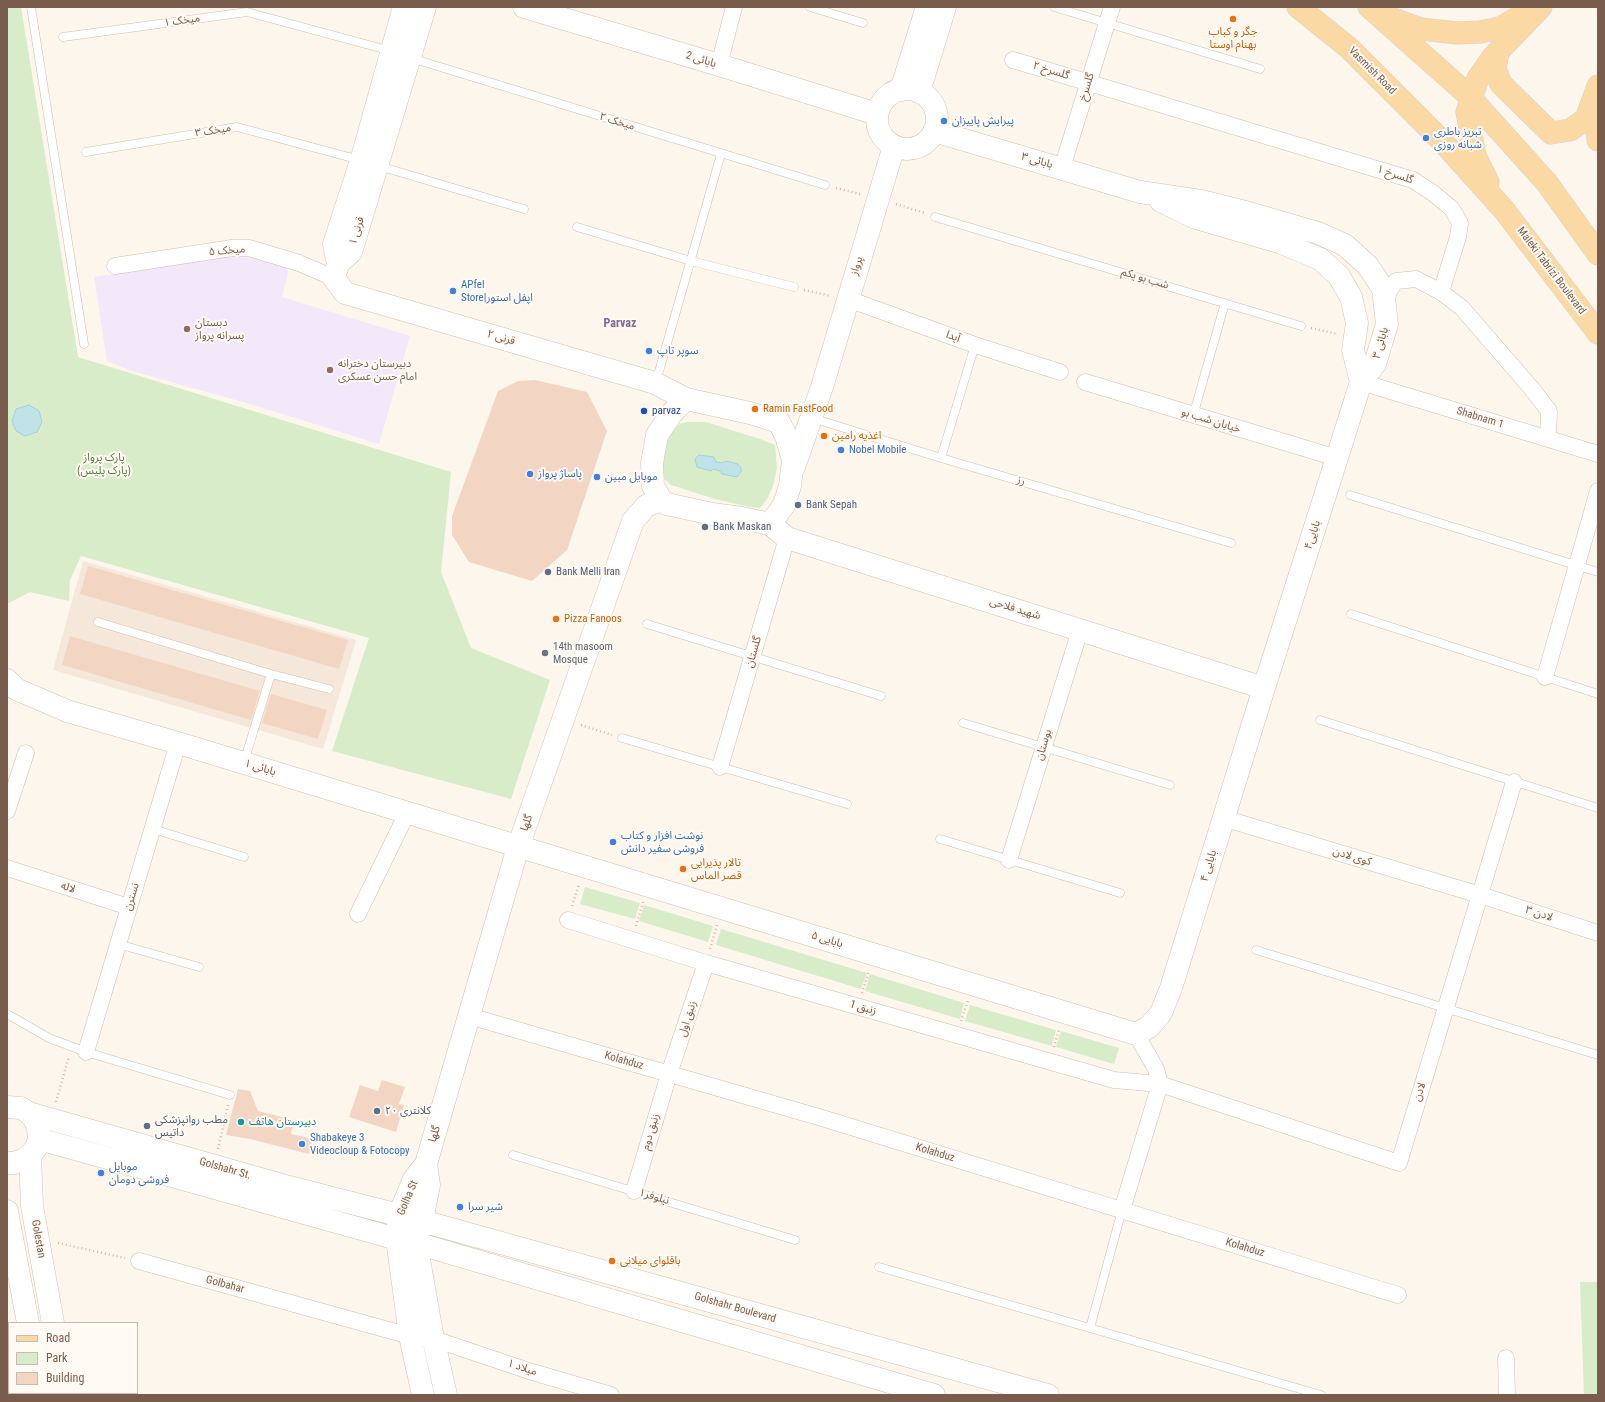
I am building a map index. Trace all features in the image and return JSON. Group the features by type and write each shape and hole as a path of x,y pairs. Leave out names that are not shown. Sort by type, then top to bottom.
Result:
{"main road":[{"name":"قرنی ۱","path":"401,54 404,7"},
{"name":"قرنی ۱","path":"336,271 334,244 369,163 401,54 425,7"},
{"name":"بابائی 2","path":"524,7 877,114"},
{"path":"910,90 927,7"},
{"path":"910,90 946,7"},
{"name":"Vasmish Road","path":"1298,7 1349,48 1441,140 1500,206"},
{"path":"1373,10 1421,29 1457,33 1480,32 1500,28 1514,21 1534,7"},
{"path":"1500,206 1475,156 1467,112 1478,78 1498,52 1540,7"},
{"path":"1373,10 1466,94 1547,183 1598,254"},
{"path":"1498,52 1494,69 1501,84 1550,133 1570,130 1586,119 1598,86"},
{"path":"910,90 927,97 933,104 936,112 936,122 934,131 925,142 912,148 903,148 894,146 880,133 877,124 877,114 885,98 892,93 910,90"},
{"path":"1598,91 1596,110 1598,140"},
{"name":"بابائی ۳","path":"934,131 1140,192 1196,218 1282,243 1320,259 1338,276 1351,297 1357,323 1353,350 1361,382"},
{"name":"پرواز","path":"792,473 822,387 877,198 894,146"},
{"name":"بابائی ۳","path":"1140,192 1201,201 1249,213 1318,233 1346,245 1368,266 1382,289 1387,324 1375,364 1361,382"},
{"name":"Maleki Tabrizi Boulevard","path":"1500,206 1598,333"},
{"name":"قرنی ۲","path":"336,271 345,293 655,383 686,398"},
{"name":"بابایی۴","path":"1264,688 1361,382"},
{"name":"پرواز","path":"779,422 802,413 822,387"},
{"path":"686,398 750,413 779,422 786,436 793,460 792,473 790,486 784,505 770,524 712,514 667,504 661,500 653,486 652,464 657,435 672,413 686,398"},
{"name":"گلها","path":"426,1164 518,847 633,521 646,506 661,500"},
{"name":"شهید فلاحی","path":"770,524 787,538 1264,688"},
{"name":"بابائی ۱","path":"7,680 16,689 67,711 178,742 518,847"},
{"name":"بابایی ۴","path":"1136,1034 1149,1027 1161,1013 1264,688"},
{"name":"۵ بابایی","path":"518,847 1136,1034"},
{"name":"Golshahr St.","path":"7,1107 21,1108 29,1113 51,1120 297,1189 422,1221"},
{"name":"Golestan","path":"29,1113 35,1120 38,1129 34,1147 32,1206 53,1322"},
{"path":"7,1163 14,1163 23,1160 34,1147"},
{"name":"Golshahr St.","path":"34,1147 406,1241"},
{"name":"Golha St","path":"426,1164 414,1179 399,1215 434,1339 446,1395"},
{"name":"Golha St","path":"423,1395 410,1336 406,1241 422,1221 428,1185 426,1164"},
{"path":"7,1211 28,1322"},
{"name":"Golshahr Boulevard","path":"422,1221 1048,1395"},
{"path":"406,1241 934,1395"}],"street":[{"path":"719,65 734,7"},
{"name":"گلسرخ","path":"1062,168 1112,7"},
{"name":"گلسرخ ۲","path":"1013,60 1088,83"},
{"name":"گلسرخ ۱","path":"1088,83 1413,180 1433,193 1452,209 1460,223 1458,237 1441,292"},
{"name":"میخک ۵","path":"115,266 232,248 249,248 299,263 336,271"},
{"path":"1385,306 1388,291 1396,281 1416,279 1441,292 1462,308 1548,411 1548,439"},
{"name":"آیدا","path":"848,299 975,346 1060,372"},
{"name":"خیابان شب بو","path":"1085,382 1193,416 1337,458"},
{"name":"Shabnam 1","path":"1361,382 1598,454"},
{"path":"1545,677 1598,492"},
{"name":"گلستان","path":"720,767 787,538"},
{"name":"بوستان","path":"1009,860 1080,630"},
{"name":"نسترن","path":"79,1049 118,944 178,742"},
{"path":"7,811 26,753"},
{"name":"لادن","path":"1160,1084 1399,1163 1514,782"},
{"path":"358,914 407,813"},
{"name":"کوی لادن","path":"1224,818 1480,895"},
{"name":"لاله","path":"7,868 129,907"},
{"name":"لادن ۳","path":"1480,895 1598,933"},
{"name":"زنبق 1","path":"568,920 706,963 1114,1080 1160,1084"},
{"name":"زنبق اول","path":"669,1074 706,963"},
{"name":"Kolahduz","path":"469,1016 822,1118 1398,1295"},
{"path":"1122,1210 1160,1084 1156,1068 1136,1034"},
{"name":"زنبق دوم","path":"634,1191 669,1074"},
{"name":"Golbahar","path":"139,1261 410,1336 434,1339"},
{"name":"میلاد ۱","path":"434,1339 529,1371 611,1395"},
{"path":"1506,1358 1507,1395"}],"lane":[{"path":"31,7 84,344"},
{"path":"810,7 863,23"},
{"path":"1054,7 1260,69"},
{"name":"میخک ۱","path":"63,37 247,12 401,54"},
{"name":"میخک ۲","path":"401,54 825,185"},
{"name":"میخک ۳","path":"86,152 238,127 369,163 524,209"},
{"path":"655,383 721,154"},
{"name":"شب بو یکم","path":"935,217 1301,326"},
{"path":"577,227 691,261 794,287"},
{"path":"1193,416 1225,303"},
{"path":"941,458 975,346"},
{"name":"رز","path":"811,418 941,458 1231,543"},
{"path":"1350,495 1598,572"},
{"path":"1351,614 1598,694"},
{"path":"98,622 271,674 329,689"},
{"path":"648,624 881,696"},
{"path":"244,763 271,674"},
{"path":"1320,720 1598,808"},
{"path":"963,723 1170,785"},
{"path":"622,738 847,804"},
{"path":"152,829 244,857"},
{"path":"940,839 1120,893"},
{"path":"118,944 198,967"},
{"path":"1256,950 1598,1055"},
{"path":"7,1014 49,1038 79,1049 230,1095"},
{"name":"نیلوفر۱","path":"513,1155 795,1240"},
{"path":"1090,1328 1122,1210"},
{"path":"879,1266 1321,1395"}],"path":[{"path":"825,185 877,198 935,217"},
{"path":"794,287 848,299"},
{"path":"1301,326 1355,337"},
{"path":"563,719 622,738"},
{"path":"568,920 585,867"},
{"path":"631,940 648,886"},
{"path":"706,963 722,908"},
{"path":"858,1007 874,954"},
{"path":"957,1035 973,984"},
{"path":"1050,1061 1064,1012"},
{"path":"51,1120 79,1049"},
{"path":"215,1166 230,1095"},
{"path":"38,1238 139,1261"}],"shaded area":[{"path":"242,253 286,266 288,274 282,297 410,336 379,444 250,404 132,371 107,361 94,277"},
{"path":"83,561 356,640 323,749 53,670"}],"green space":[{"name":"پارک پرواز (پارک پلیس)","path":"7,7 21,7 78,357 451,472 441,572 471,648 550,680 511,799 332,751 369,638 81,556 70,580 69,601 30,592 7,604"},
{"path":"687,422 706,422 775,445 777,468 773,486 767,499 760,508 715,499 671,485 663,478 660,458 670,431 680,424"},
{"path":"585,887 640,903 635,919 580,904"},
{"path":"644,905 713,926 708,942 639,921"},
{"path":"721,929 867,973 861,989 716,945"},
{"path":"870,974 964,1003 960,1019 865,991"},
{"path":"970,1005 1056,1030 1052,1046 965,1021"},
{"path":"1061,1031 1119,1048 1114,1064 1056,1047"},
{"path":"1580,1282 1598,1282 1598,1395 1584,1395"}],"water":[{"path":"29,405 39,411 42,422 37,432 25,436 16,431 12,421 16,409"},
{"path":"699,455 714,457 716,462 722,463 726,461 738,464 741,468 741,472 737,477 722,474 720,471 713,469 711,471 697,467 695,459"}],"building":[{"name":"پاساژ پرواز","path":"535,380 587,392 607,431 567,550 532,581 469,562 452,535 452,516 498,391 518,381"},
{"path":"88,566 348,640 339,669 80,594"},
{"path":"70,636 260,691 251,720 62,665"},
{"path":"271,694 327,710 318,739 262,723"},
{"name":"کلانتری ۲۰","path":"382,1080 405,1087 399,1104 404,1105 396,1132 349,1117 360,1085 378,1091"},
{"path":"238,1089 250,1091 258,1111 294,1120 291,1134 313,1139 309,1154 250,1139 226,1135"}],"place":[{"name":"جگر و کباب بهنام اوستا","path":"1233,19"},
{"name":"پیرایش پاییزان","path":"944,121"},
{"name":"تبریز باطری شبانه روزی","path":"1426,138"},
{"name":"APfel Store|اپفل استور","path":"453,291"},
{"name":"دبستان پسرانه پرواز","path":"187,329"},
{"name":"سوپر تاپ","path":"649,351"},
{"name":"دبیرستان دخترانه امام حسن عسکری","path":"330,370"},
{"name":"Ramin FastFood","path":"755,409"},
{"name":"parvaz","path":"644,411"},
{"name":"اغذیه رامین","path":"824,436"},
{"name":"Nobel Mobile","path":"841,450"},
{"name":"پاساژ پرواز","path":"530,474"},
{"name":"موبایل مبین","path":"597,477"},
{"name":"Bank Sepah","path":"798,505"},
{"name":"Bank Maskan","path":"705,527"},
{"name":"Bank Melli Iran","path":"548,572"},
{"name":"Pizza Fanoos","path":"556,619"},
{"name":"14th masoom Mosque","path":"545,653"},
{"name":"نوشت افزار و کتاب فروشی سفیر دانش","path":"613,842"},
{"name":"تالار پذیرایی قصر الماس","path":"683,869"},
{"name":"کلانتری ۲۰","path":"377,1111"},
{"name":"دبیرستان هاتف","path":"241,1122"},
{"name":"مطب روانپزشکی داتیس","path":"147,1126"},
{"name":"Shabakeye 3 Videocloup & Fotocopy","path":"302,1144"},
{"name":"موبایل فروشی دومان","path":"101,1173"},
{"name":"شیر سرا","path":"460,1207"},
{"name":"باقلوای میلانی","path":"612,1261"}],"district":[{"name":"Parvaz","path":"620,324"}]}
